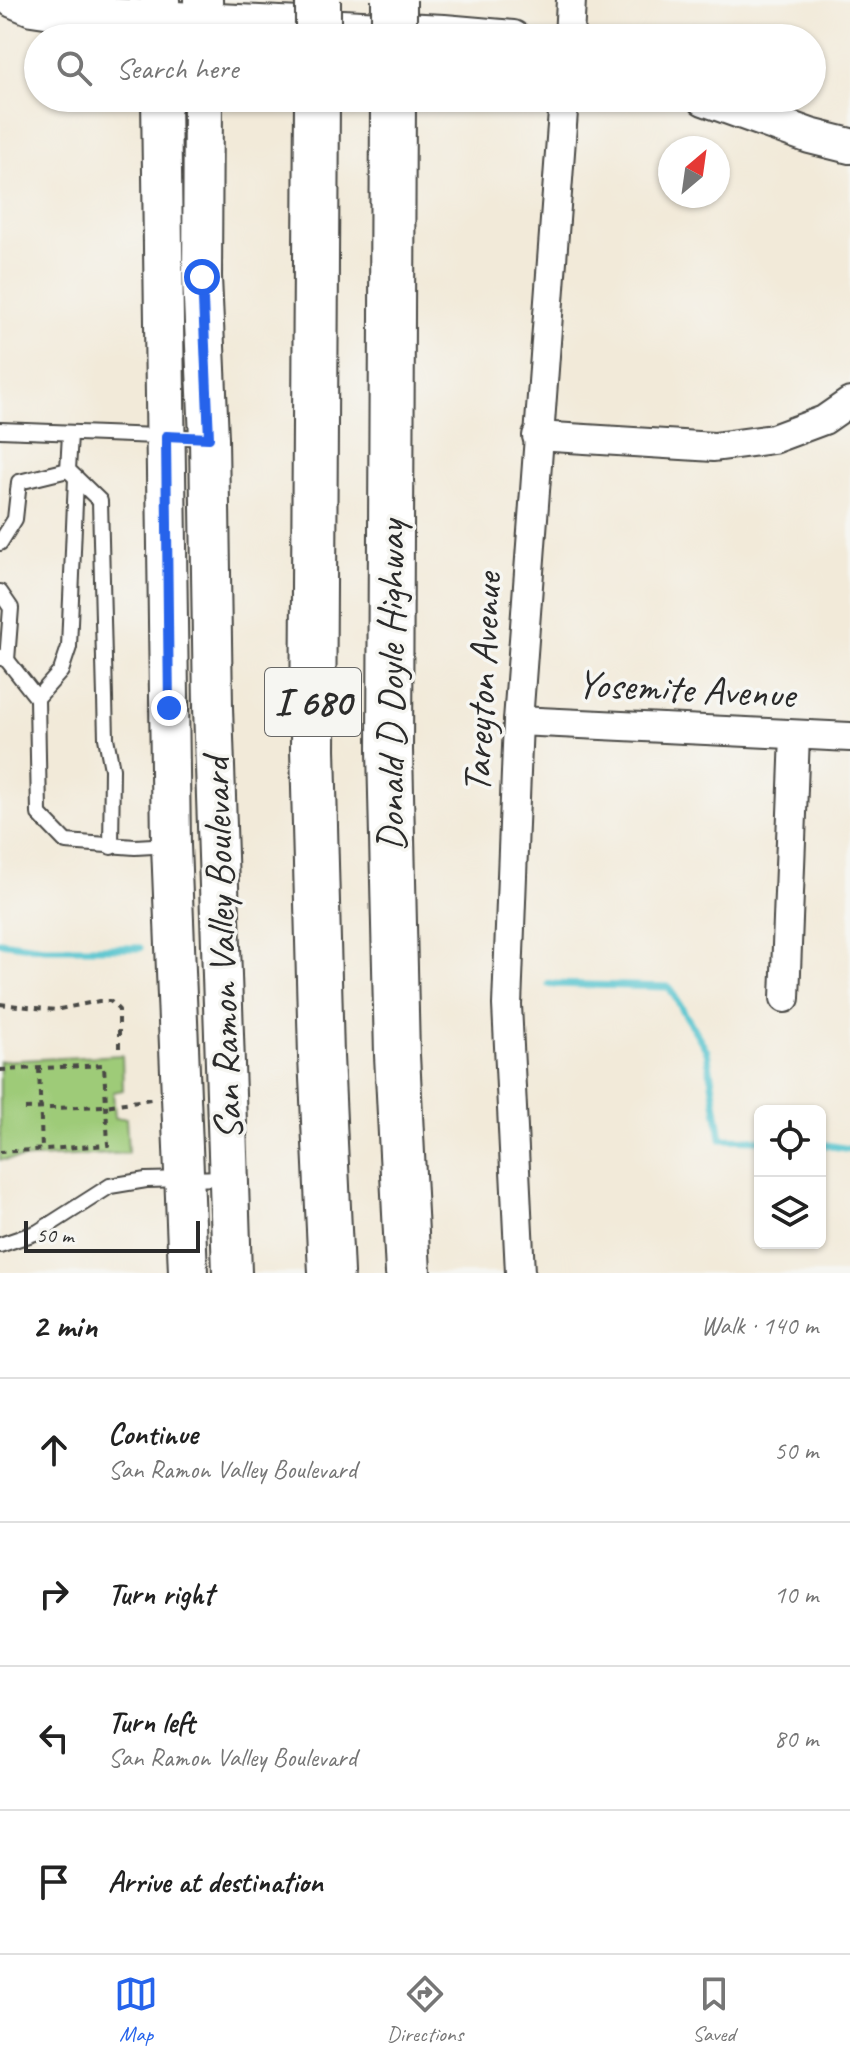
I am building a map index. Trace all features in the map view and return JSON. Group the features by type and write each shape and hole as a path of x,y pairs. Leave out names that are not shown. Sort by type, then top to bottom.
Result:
{"highway":[{"path":"318,0 318,24"},
{"path":"394,0 394,24"},
{"name":"Donald D Doyle Highway","path":"317,114 313,749 321,1056 331,1273"},
{"name":"Donald D Doyle Highway","path":"393,115 390,750 397,1055 408,1273"}],"main road":[{"name":"San Ramon Valley Boulevard","path":"161,112 171,845 188,1273"},
{"name":"San Ramon Valley Boulevard","path":"203,112 202,277 232,1273"}],"street":[{"path":"13,0 32,8 72,14 296,24"},
{"path":"570,24 571,0"},
{"name":"Tareyton Avenue","path":"520,1273 507,1005 518,721 563,112"},
{"path":"743,112 810,136 850,146"},
{"path":"537,436 714,447 773,439 824,420 850,402"},
{"name":"Yosemite Avenue","path":"518,721 850,737"},
{"path":"785,998 795,735"}],"lane":[{"path":"0,430 209,438"},
{"path":"37,698 61,671 69,647 70,434"},
{"path":"0,543 15,519 19,482 72,474"},
{"path":"72,474 100,501 106,738 112,769 111,847"},
{"path":"0,592 11,608 4,659 37,698 39,814 66,842 111,847 171,845"},
{"path":"0,1245 38,1232 110,1186 126,1181 230,1178"}],"path":[{"path":"0,1004 55,1010 110,1001 119,1010 119,1053"},
{"path":"0,1070 104,1065 108,1145 0,1152"},
{"path":"39,1068 42,1149"},
{"path":"25,1109 105,1106 151,1099"}],"green space":[{"path":"122,1055 123,1090 113,1092 115,1118 126,1118 128,1153 0,1160 0,1061"}],"waterway":[{"path":"0,942 44,948 140,948"},
{"path":"549,984 669,987 707,1051 721,1139 754,1140"},
{"path":"826,1145 850,1149"}],"route":[{"path":"169,708 166,436 209,438 202,277"}]}
